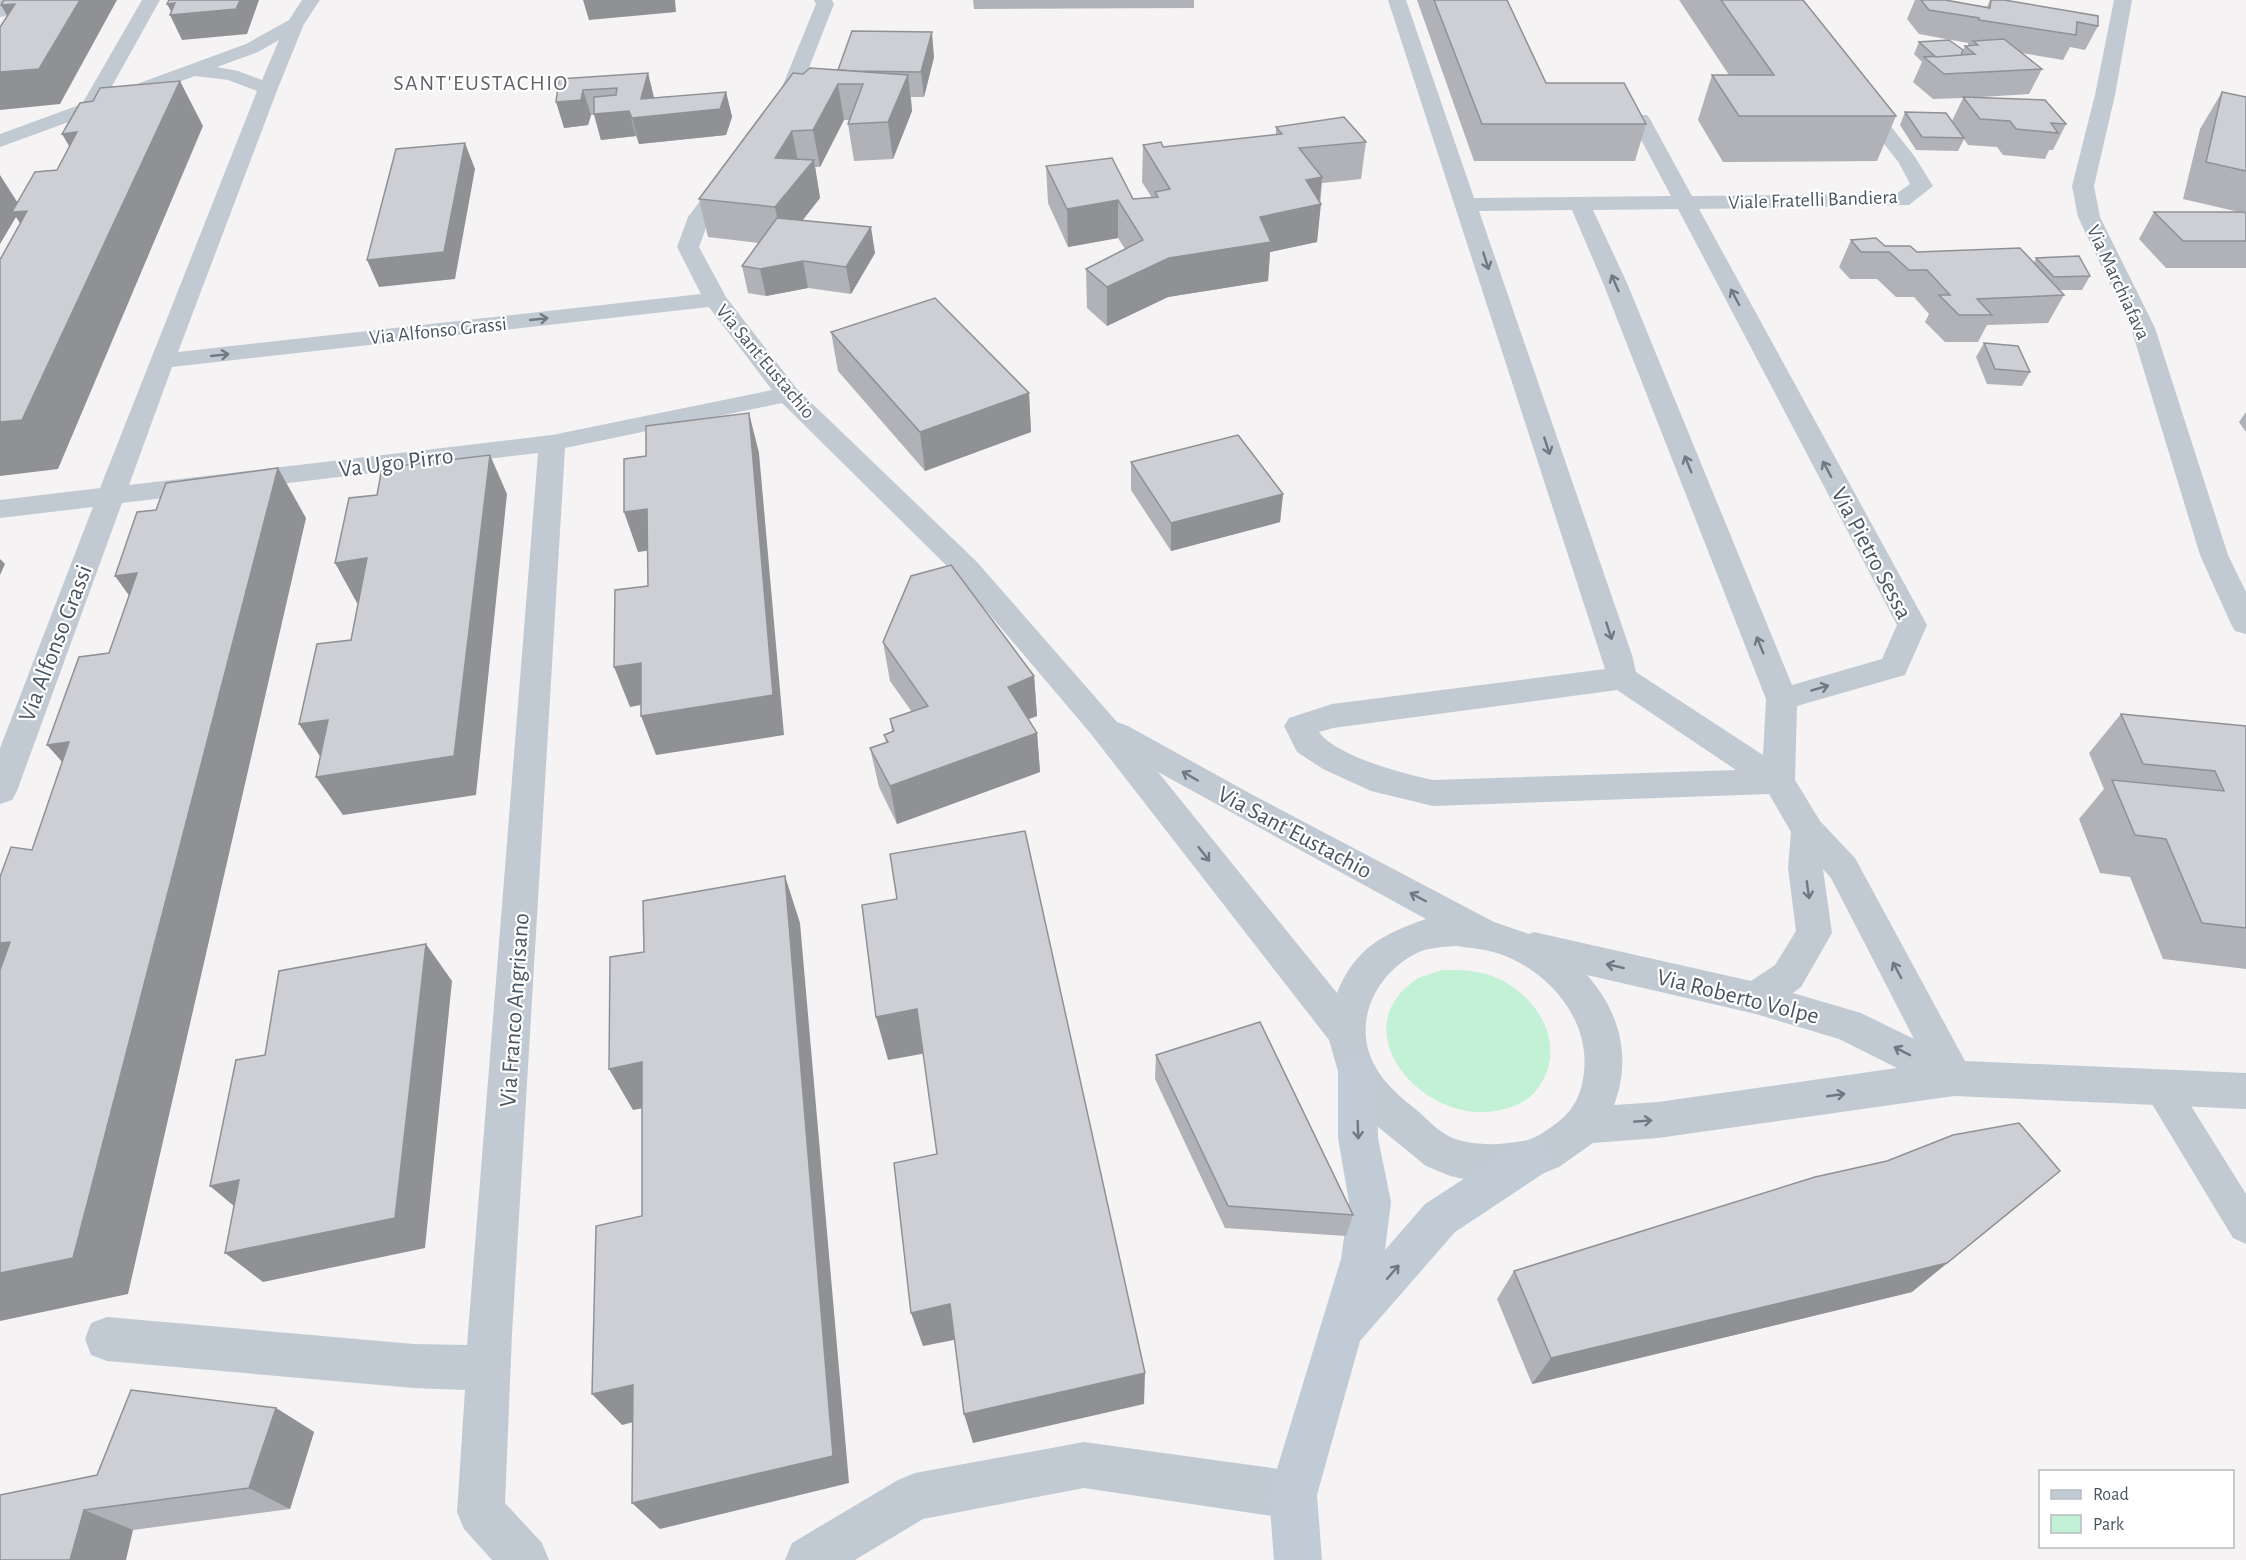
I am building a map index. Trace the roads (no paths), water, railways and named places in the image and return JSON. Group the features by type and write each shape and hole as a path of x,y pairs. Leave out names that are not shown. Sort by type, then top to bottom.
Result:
{"street":[{"path":"0,12 8,0"},
{"path":"91,106 151,0"},
{"name":"Via Alfonso Grassi","path":"0,791 110,496 268,88 295,24 311,0"},
{"path":"761,131 789,93 825,4 823,0"},
{"path":"1396,0 1617,655 1622,678"},
{"name":"Via Marchiafava","path":"2123,0 2105,95 2083,186 2087,207 2089,217 2112,267 2143,328 2214,555 2246,624"},
{"path":"0,141 252,48 295,24"},
{"path":"191,69 231,75 268,88"},
{"name":"Viale Fratelli Bandiera","path":"1685,203 1901,200 1922,186 1908,162 1845,81"},
{"name":"Via Pietro Sessa","path":"1640,119 1912,626 1894,667 1782,699"},
{"name":"Via Sant'Eustachio","path":"740,160 699,217 688,247 715,299 788,394 967,569 1102,726 1352,1053 1381,1106 1441,1153 1480,1163 1530,1159"},
{"path":"1467,206 1685,203"},
{"path":"1580,204 1619,294 1782,699 1778,781"},
{"name":"Via Alfonso Grassi","path":"162,362 715,299"},
{"name":"Va Ugo Pirro","path":"0,509 552,443 788,394"},
{"name":"Via Franco Angrisano","path":"525,1560 481,1512 552,443"},
{"path":"1778,781 1433,793 1383,782 1335,760 1308,743 1300,726 1332,716 1622,678 1778,781 1808,831 1843,868 1954,1077"},
{"name":"Via Sant'Eustachio","path":"1102,726 1239,803 1500,939 1549,962 1579,990 1599,1024 1606,1062 1599,1098 1584,1125"},
{"path":"1756,998 1788,976 1814,933 1805,868 1808,831"},
{"path":"1298,1560 1293,1495 1362,1259 1370,1202 1358,1138 1349,1006 1359,980 1377,959 1399,944 1426,934 1457,931 1500,939"},
{"name":"Via Roberto Volpe","path":"1500,939 1756,998 1848,1025 1954,1077"},
{"name":"Via Roberto Volpe","path":"1584,1125 1658,1120 1954,1077 2246,1091"},
{"path":"1341,1332 1440,1218 1584,1125"},
{"path":"107,1339 414,1366 489,1368"},
{"path":"809,1560 915,1497 1084,1466 1293,1495"}],"lane":[{"path":"2161,1088 2246,1226"}],"district":[{"name":"SANT'EUSTACHIO","path":"481,82"}]}
